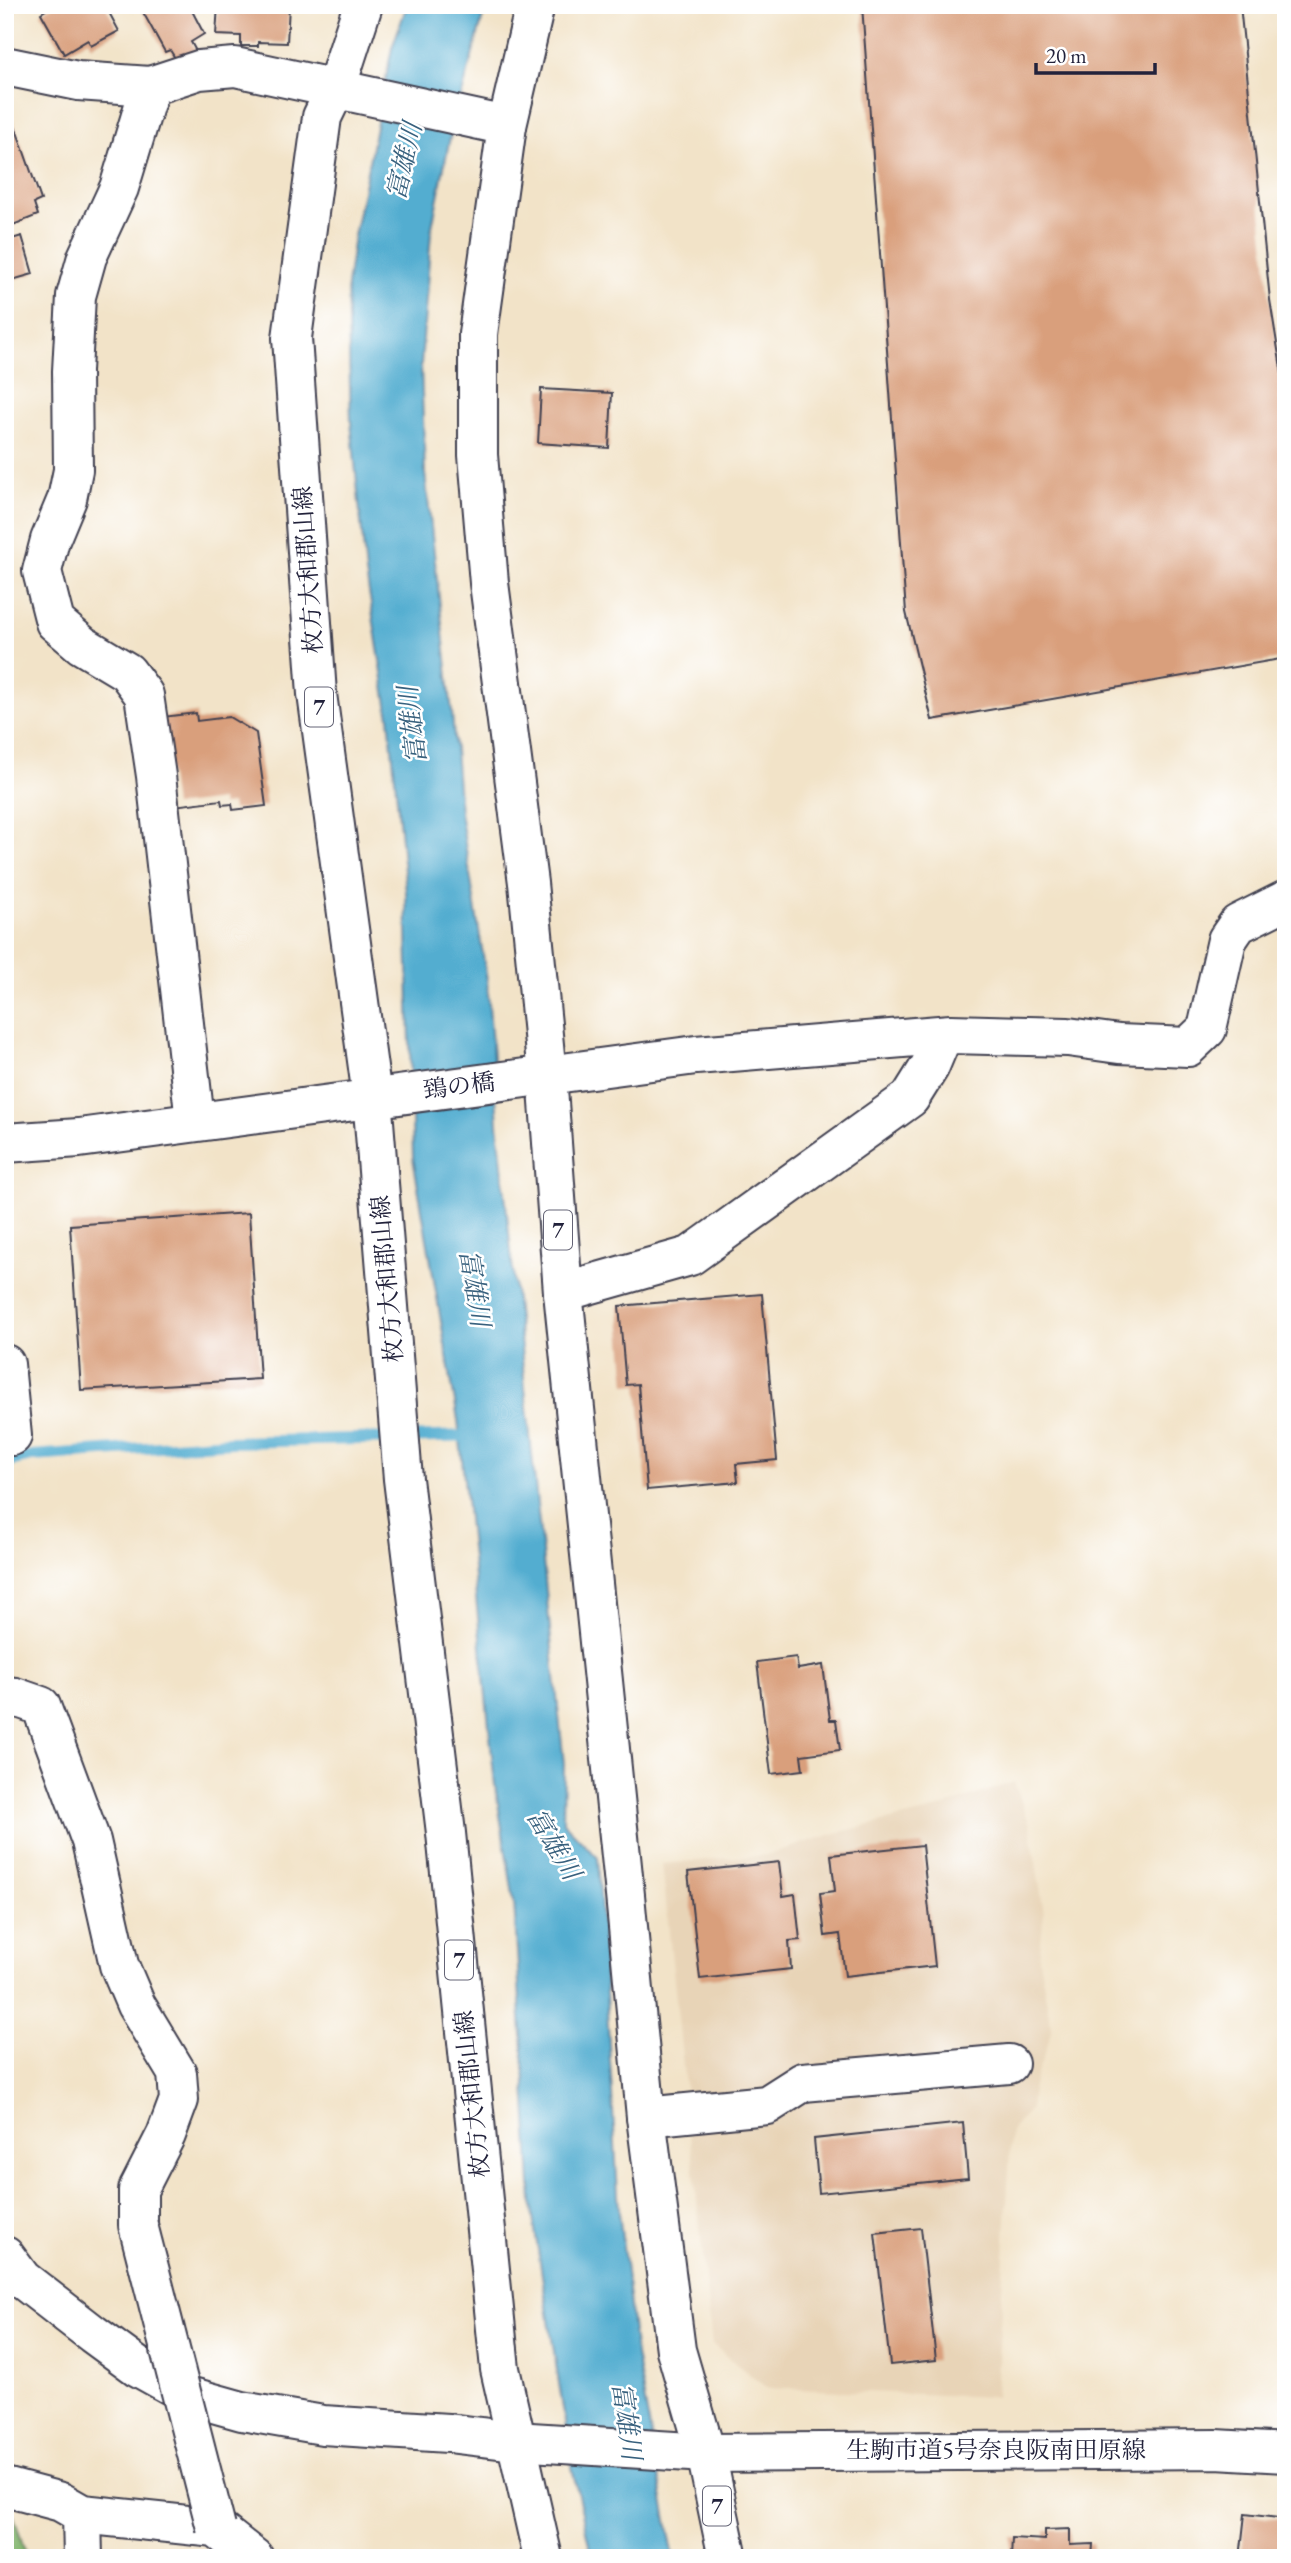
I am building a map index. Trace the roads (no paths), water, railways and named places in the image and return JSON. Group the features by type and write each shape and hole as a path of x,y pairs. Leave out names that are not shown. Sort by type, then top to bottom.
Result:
{"street":[{"name":"枚方大和郡山線","path":"363,5 337,88 322,117 292,338 317,694 372,1097 403,1479 446,1833 500,2369 542,2558"},
{"name":"7","path":"536,5 507,126 478,334 478,455 489,583 528,883 547,1074 563,1292 646,2118 676,2350 706,2453 728,2558"},
{"path":"5,66 78,81 150,86 199,70 235,67 507,126"},
{"path":"150,86 119,188 87,257 76,296 72,371 73,470 67,499 50,540 42,571 55,622 82,645 127,671 144,695 156,776 195,1121"},
{"name":"鵄の橋","path":"5,1143 79,1138 696,1055 943,1035 1068,1037 1119,1044 1188,1047 1207,1029 1227,940 1238,924 1286,900"},
{"path":"563,1292 690,1256 910,1098 930,1066 943,1035"},
{"path":"5,1364 12,1436"},
{"path":"5,1696 15,1696 41,1706 92,1841 120,1965 136,2005 177,2073 179,2100 166,2135 138,2190 138,2225 216,2528"},
{"path":"646,2118 767,2105 803,2082 1009,2064"},
{"path":"5,2256 22,2279 93,2334 138,2367 192,2397 242,2411 323,2425 448,2433 515,2441"},
{"name":"生駒市道5号奈良阪南田原線","path":"515,2441 706,2453 1216,2449 1286,2454"},
{"path":"5,2487 61,2502 82,2514 216,2528 254,2558"},
{"path":"82,2514 83,2558"}],"water":[{"name":"富雄川","path":"407,5 486,5 449,142 431,232 421,365 425,473 452,712 460,812 487,980 499,1136 564,1764 563,1822 598,1858 619,2212 635,2349 674,2558 592,2558 573,2472 533,2218 514,1901 495,1785 458,1420 413,1158 406,892 389,717 366,573 351,423 347,285 354,236 392,48"}],"waterway":[{"path":"5,1462 32,1456 230,1442 476,1436"}]}
